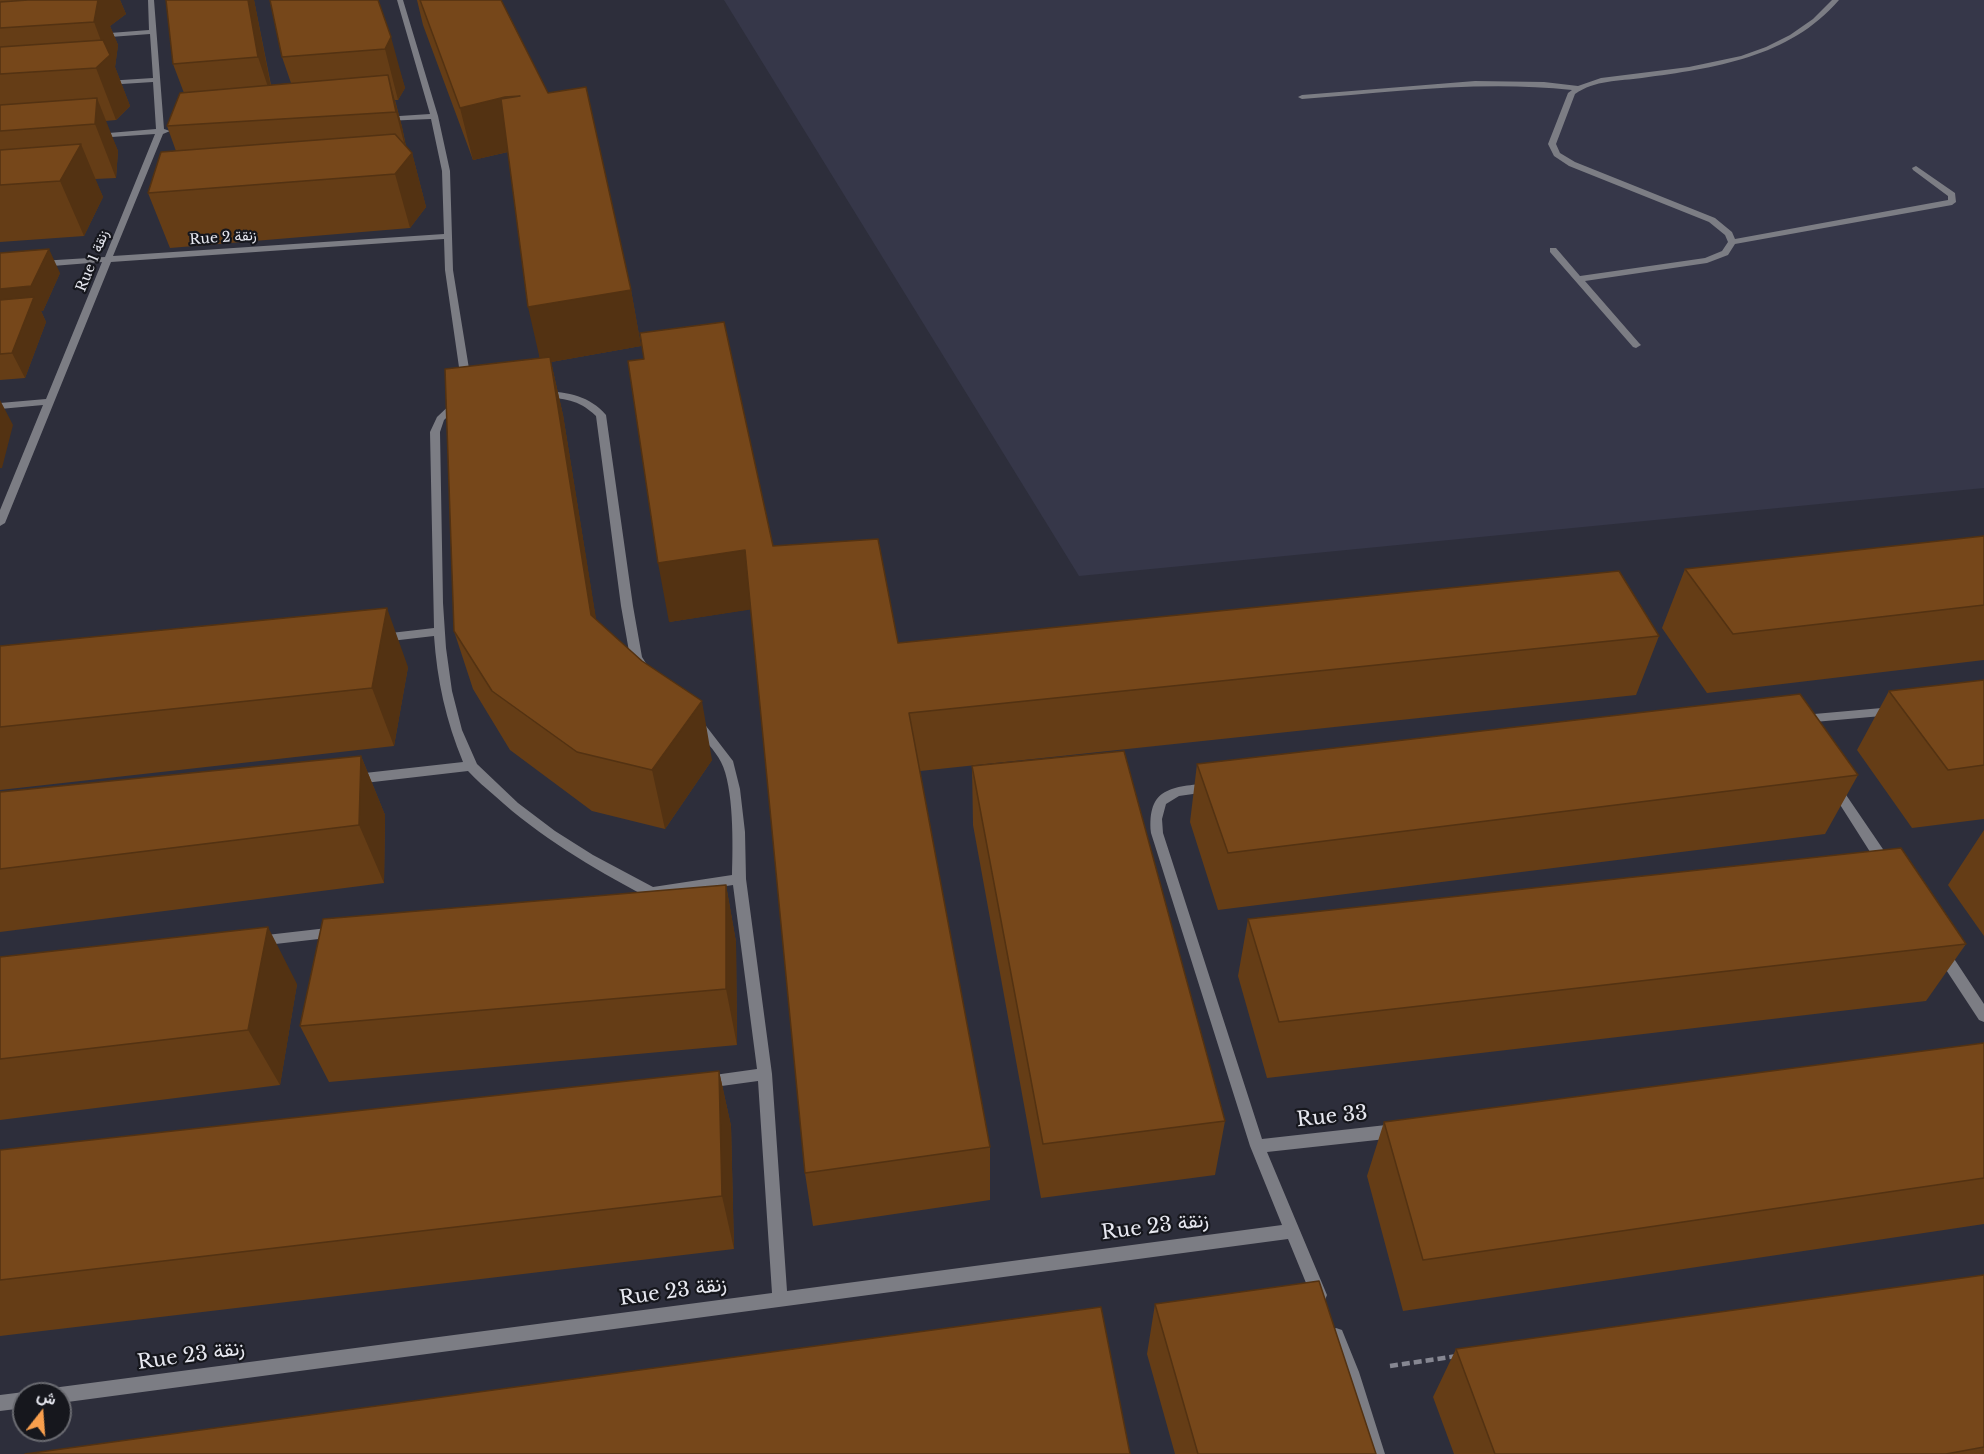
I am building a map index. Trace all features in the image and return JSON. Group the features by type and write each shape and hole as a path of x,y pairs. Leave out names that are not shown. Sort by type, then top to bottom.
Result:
{"street":[{"name":"Rue 1 زنقة","path":"0,523 160,132 151,0"},
{"path":"399,0 434,116 446,171 449,270 468,394 440,419 435,432 440,631 450,709 471,766 526,819 581,857 650,892"},
{"path":"1302,97 1488,82 1535,83 1578,88 1598,81 1719,64 1761,52 1810,27 1836,0"},
{"path":"83,37 154,32"},
{"path":"101,83 157,80"},
{"path":"1578,88 1569,99 1552,144 1557,154 1572,164 1712,220 1729,234 1732,242"},
{"path":"375,119 434,116"},
{"path":"92,137 172,131"},
{"path":"1578,279 1707,260 1725,253 1732,242 1952,202 1952,195 1916,168"},
{"name":"Rue 2 زنقة","path":"32,265 449,236"},
{"path":"1553,250 1636,345"},
{"path":"536,394 569,394 581,399 601,415 636,657 647,675"},
{"path":"0,406 50,402"},
{"path":"369,640 440,631"},
{"path":"1798,730 1792,720 1905,710"},
{"path":"689,715 727,760 734,789 739,832 739,879 765,1074 780,1299"},
{"path":"341,781 471,766"},
{"path":"1830,780 1894,878"},
{"path":"1220,786 1172,792 1160,802 1154,816 1157,833 1257,1146 1351,1372 1376,1454"},
{"path":"626,895 739,879"},
{"path":"248,943 355,929"},
{"path":"1933,938 1984,1017"},
{"path":"694,1083 765,1074"},
{"name":"Rue 33","path":"1257,1146 1412,1129"},
{"name":"Rue 23 زنقة","path":"72,1393 1292,1231"}],"path":[{"path":"1351,1372 1468,1354"}],"shaded area":[{"path":"724,0 1984,0 1984,488 1079,576"}],"building":[{"path":"98,0 94,22 0,28 0,2"},
{"path":"166,0 248,0 258,57 173,64"},
{"path":"270,0 378,0 391,37 385,49 282,57"},
{"path":"420,0 501,0 548,93 586,87 631,290 528,307 501,99 520,96 505,97 460,108"},
{"path":"103,40 110,55 96,68 0,74 0,47"},
{"path":"388,75 396,112 167,126 180,93"},
{"path":"97,98 95,124 0,131 0,105"},
{"path":"395,134 412,153 395,174 148,193 161,152"},
{"path":"81,144 60,181 0,185 0,150"},
{"path":"49,249 31,286 0,289 0,253"},
{"path":"34,297 12,353 0,354 0,300"},
{"path":"724,322 773,546 878,539 898,643 1619,571 1659,636 909,713 990,1147 805,1173 745,550 658,563 628,361 644,359 640,333"},
{"path":"550,357 591,615 642,661 702,701 652,770 577,752 492,691 454,631 445,369"},
{"path":"1984,536 1984,605 1733,634 1685,569"},
{"path":"387,608 372,688 0,727 0,646"},
{"path":"1984,680 1984,765 1948,770 1889,691"},
{"path":"1800,694 1858,775 1228,853 1197,764"},
{"path":"1124,751 1225,1121 1043,1144 972,766"},
{"path":"361,756 359,825 0,869 0,792"},
{"path":"1901,848 1966,944 1279,1022 1248,919"},
{"path":"726,885 726,989 300,1026 323,919"},
{"path":"268,927 248,1030 0,1059 0,957"},
{"path":"1984,1043 1984,1178 1423,1260 1384,1122"},
{"path":"719,1071 722,1196 0,1280 0,1150"},
{"path":"1984,1275 1984,1447 1946,1454 1495,1454 1456,1349"},
{"path":"1319,1281 1376,1454 1198,1454 1155,1304"},
{"path":"1101,1307 1130,1454 25,1454"}]}
